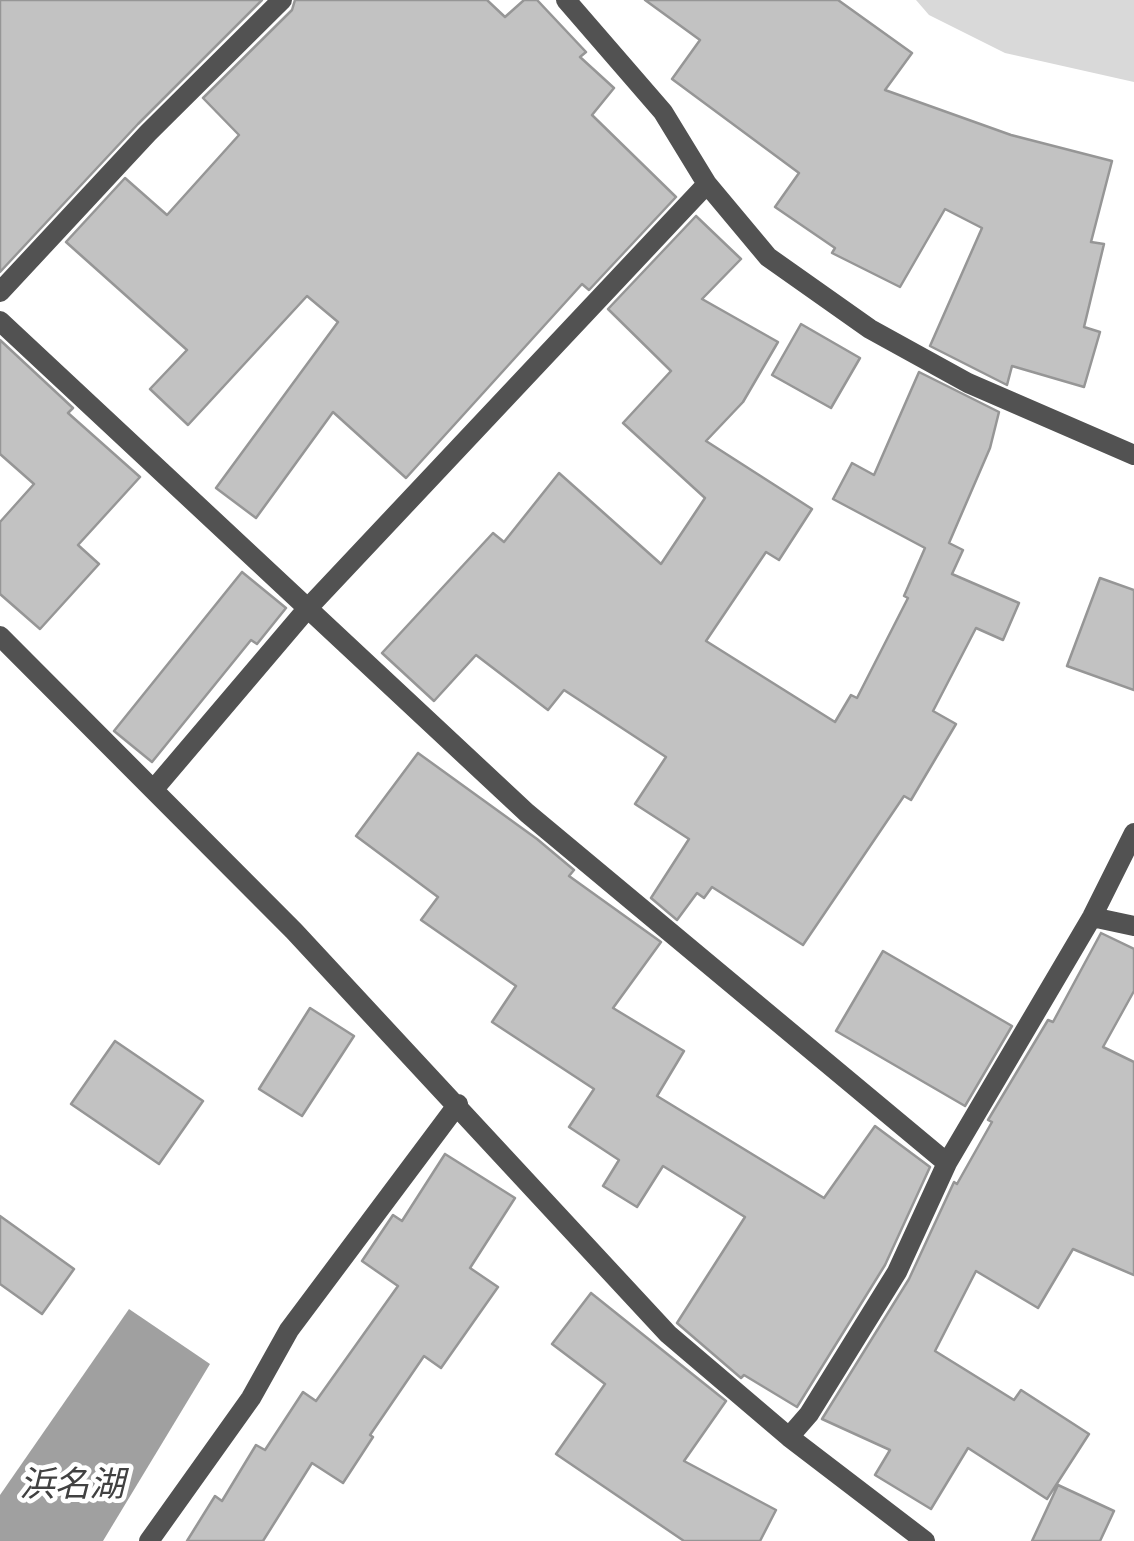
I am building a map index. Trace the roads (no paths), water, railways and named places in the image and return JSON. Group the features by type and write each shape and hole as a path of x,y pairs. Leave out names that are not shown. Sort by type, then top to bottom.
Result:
{"street":[{"path":"0,292 148,133 282,0"},
{"path":"566,0 663,112 707,184 768,257 870,330 968,383 1134,455"},
{"path":"154,789 307,609 707,184"},
{"path":"0,321 527,812 946,1162"},
{"path":"0,636 154,789 458,1104 668,1334 788,1438 925,1541"},
{"path":"788,1438 809,1414 896,1272 946,1162 1092,918 1134,833"},
{"path":"1092,918 1134,926"},
{"path":"150,1541 251,1398 289,1330 458,1104"}],"water":[{"name":"浜名湖","path":"129,1309 210,1364 103,1541 0,1541 0,1495"}]}
